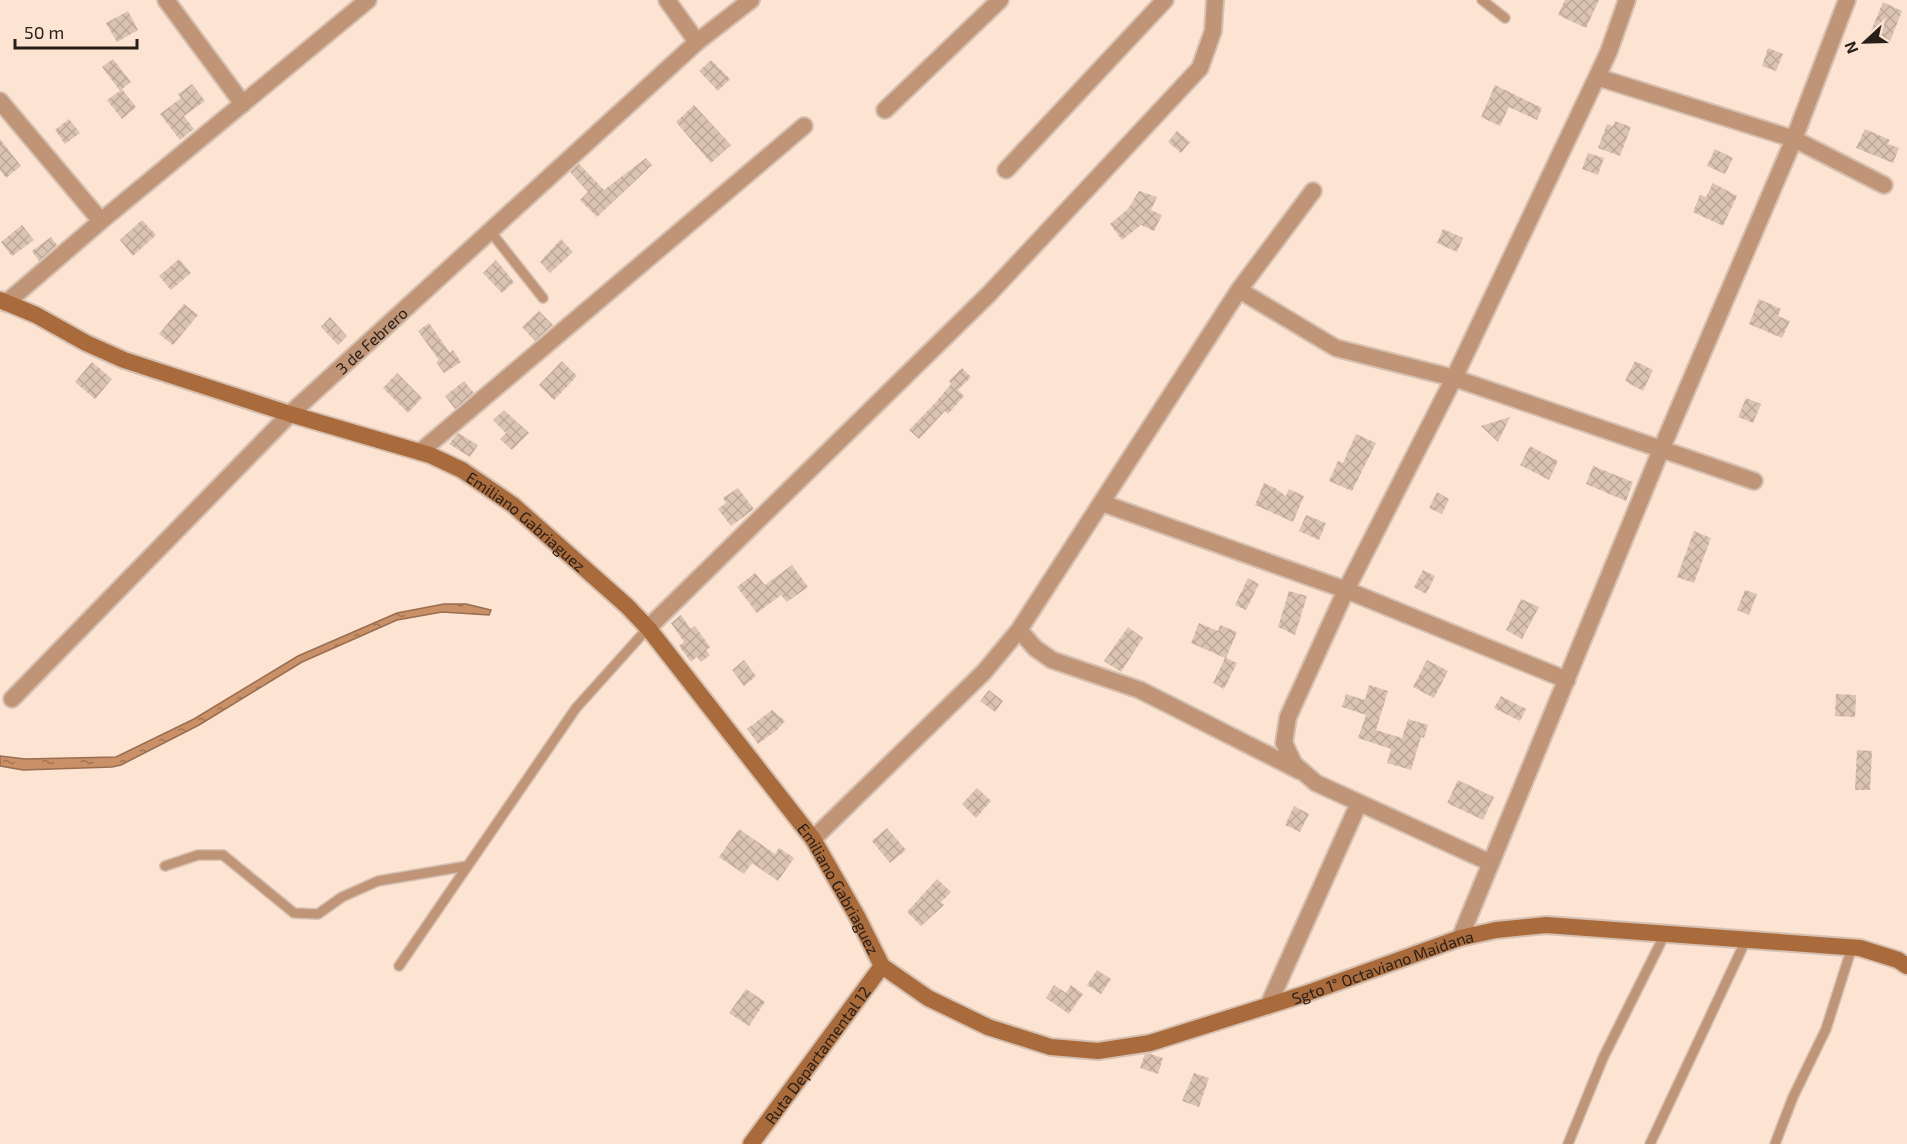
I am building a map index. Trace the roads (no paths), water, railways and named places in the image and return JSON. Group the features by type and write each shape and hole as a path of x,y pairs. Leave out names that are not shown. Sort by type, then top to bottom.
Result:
{"main road":[{"name":"Emiliano Gabriaguez","path":"3,302 36,315 86,343 124,360 290,414 420,452 462,470 513,505 627,606 648,628 813,839 858,918 882,966"},
{"name":"Sgto 1° Octaviano Maidana","path":"882,966 928,998 988,1027 1051,1047 1098,1051 1150,1043 1268,1006 1460,939 1496,930 1546,925 1852,947 1898,960 1907,966"},
{"name":"Ruta Departamental 12","path":"751,1144 882,966"}],"street":[{"path":"166,0 243,104"},
{"path":"3,302 368,0"},
{"path":"667,0 697,42"},
{"name":"3 de Febrero","path":"12,699 290,414 697,42 751,0"},
{"path":"1006,170 1165,0"},
{"path":"648,628 989,294 1200,68 1213,31 1215,0"},
{"path":"1491,863 1316,783 1294,764 1284,742 1288,717 1346,590 1454,378 1610,51 1627,0"},
{"path":"1460,939 1660,450 1794,139 1847,0"},
{"path":"885,110 996,1"},
{"path":"1597,77 1794,139 1884,185"},
{"path":"0,100 101,221"},
{"path":"420,452 804,126"},
{"path":"813,839 984,672 1019,630 1239,290 1313,191"},
{"path":"1239,290 1336,348 1454,378 1754,481"},
{"path":"1102,503 1346,590 1567,680"},
{"path":"1019,630 1035,648 1052,660 1140,690 1306,774"},
{"path":"1268,1006 1359,803"}],"lane":[{"path":"1482,0 1505,18"},
{"path":"490,231 543,298"},
{"path":"399,966 576,708 648,628"},
{"path":"165,866 198,855 223,855 294,913 318,914 342,897 378,881 468,866"},
{"path":"1568,1144 1603,1058 1665,934"},
{"path":"1650,1144 1746,940"},
{"path":"1775,1144 1793,1097 1826,1029 1852,947"}],"water":[{"path":"444,604 466,604 491,610 489,615 442,612 397,620 302,662 199,725 121,765 23,770 0,766 0,756 25,759 116,757 194,719 298,656 397,613"}]}
